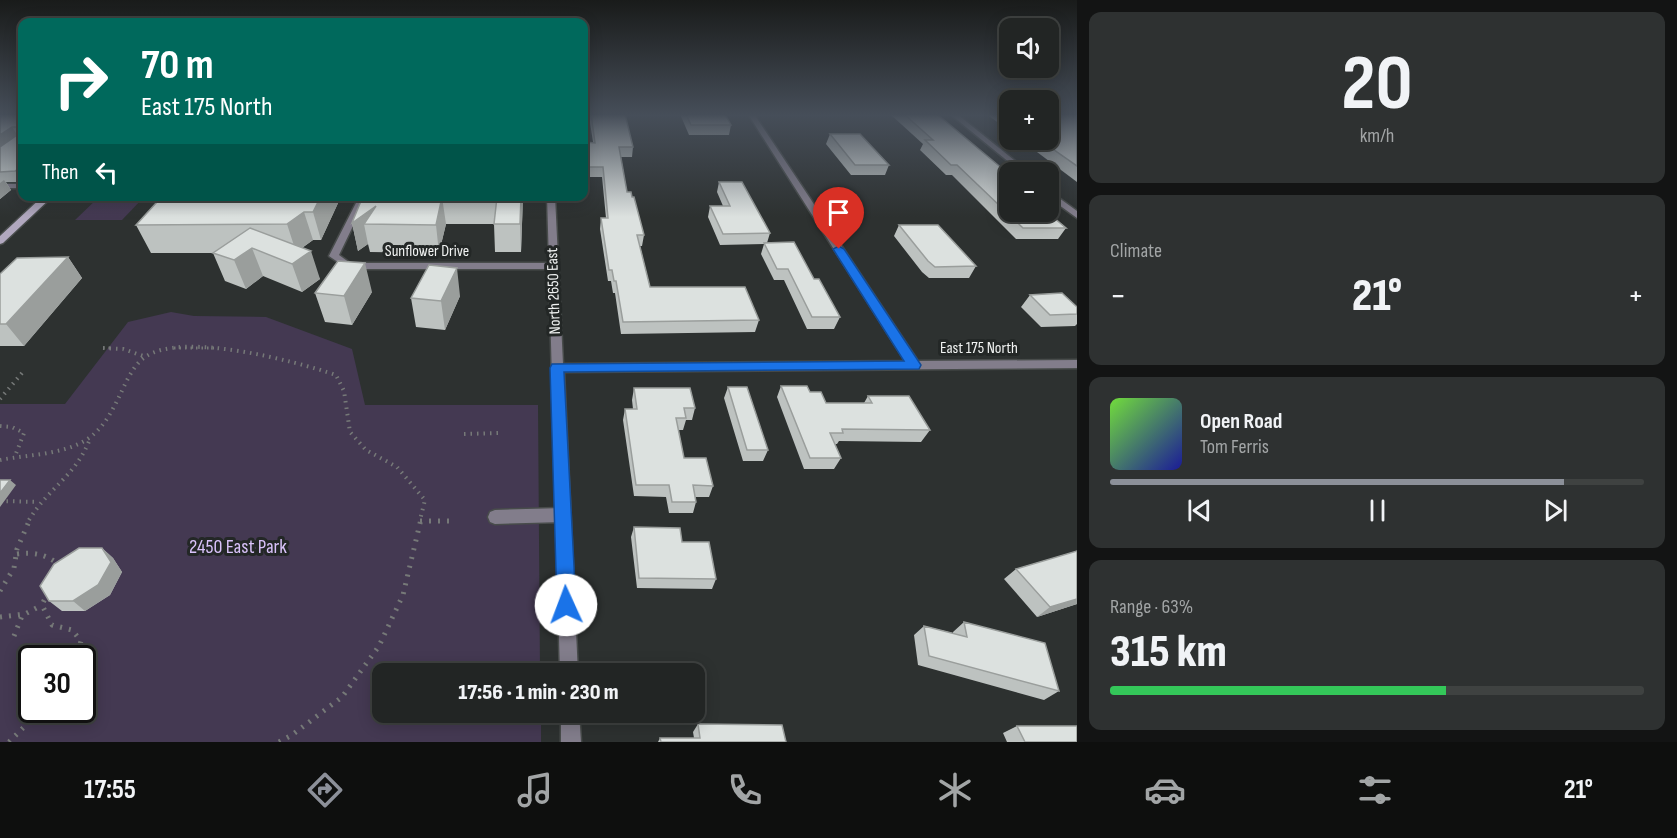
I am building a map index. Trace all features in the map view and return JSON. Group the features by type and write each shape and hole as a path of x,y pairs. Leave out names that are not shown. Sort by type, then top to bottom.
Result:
{"street":[{"path":"774,149 914,365"},
{"path":"996,149 1013,162"},
{"path":"0,186 18,186"},
{"path":"0,241 44,201"},
{"name":"Sunflower Drive","path":"361,201 334,256 348,266 553,266"},
{"name":"North 2650 East","path":"551,201 569,663"},
{"path":"1059,201 1077,215"},
{"name":"East 175 North","path":"557,368 1077,364"},
{"path":"495,517 563,515"},
{"path":"570,723 571,742"}],"path":[{"path":"0,591 14,568 28,521 40,502 71,474 82,459 90,438 111,413 125,384 146,357 172,347 203,347 307,364 336,375 344,391 350,432 366,450 397,467 425,500 403,595 379,646 342,697 279,742"},
{"path":"103,348 123,349 146,357"},
{"path":"0,399 22,373"},
{"path":"0,426 12,426 24,433 15,457"},
{"path":"464,434 499,434"},
{"path":"0,460 50,452 90,438"},
{"path":"0,501 40,502"},
{"path":"420,521 455,521"},
{"path":"17,554 30,551 45,554 57,563 55,571"},
{"path":"0,617 23,615 42,605 50,588"},
{"path":"42,605 52,625 72,630 81,641 80,645"},
{"path":"14,636 23,615"},
{"path":"9,742 28,723"}],"green space":[{"path":"95,201 140,201 122,220 75,220"},
{"name":"2450 East Park","path":"171,312 194,316 266,317 352,349 365,405 538,405 540,663 372,663 372,723 541,723 541,742 0,742 0,404 65,404 128,322"}],"building":[{"path":"0,149 18,149 18,169 0,172"},
{"path":"588,149 619,149 627,192 631,192 634,197 644,235 637,235 650,287 745,287 759,320 623,322 616,281 614,281 612,270 609,270 601,218 608,218 603,167 589,167"},
{"path":"842,149 874,149 889,165 855,165"},
{"path":"934,149 978,149 999,166 999,205 957,165 951,165"},
{"path":"1059,149 1077,149 1077,166 1054,150"},
{"path":"719,182 742,182 770,233 723,234 710,206 730,206"},
{"path":"318,201 313,212 304,212 287,224 136,225 157,202"},
{"path":"361,201 441,201 436,225 364,224 376,206 352,223"},
{"path":"497,201 521,201 520,224 494,224"},
{"path":"1017,222 1059,222 1066,228 1023,228"},
{"path":"899,225 938,225 976,266 935,267"},
{"path":"250,228 311,251 292,264 252,248 234,260 213,253"},
{"path":"794,242 814,279 819,279 840,317 812,317 788,269 777,269 764,243"},
{"path":"68,257 6,324 0,324 0,274 17,258"},
{"path":"338,261 365,263 344,296 315,293"},
{"path":"429,265 457,268 441,301 411,298"},
{"path":"1062,293 1077,307 1077,314 1050,315 1030,295"},
{"path":"781,386 807,386 810,392 821,392 826,403 872,403 868,396 909,396 930,430 842,429 843,433 830,433 841,458 810,458"},
{"path":"728,387 747,387 768,450 747,450"},
{"path":"634,388 690,388 695,408 684,408 686,418 676,418 684,458 706,458 713,486 693,485 696,502 672,502 669,485 636,485 625,409 637,409"},
{"path":"0,480 10,480 0,493"},
{"path":"634,527 680,528 682,542 709,542 716,579 639,578"},
{"path":"79,548 102,548 111,562 98,585 73,601 49,601 40,586 54,564"},
{"path":"1077,551 1077,599 1050,607 1016,569"},
{"path":"964,622 1045,643 1059,691 929,656 924,626 967,637"},
{"path":"698,724 782,725 786,742 661,742 660,738 700,738"},
{"path":"1017,726 1077,726 1077,742 1025,742"}],"route":[{"path":"566,605 557,368 914,365 839,249"}]}
